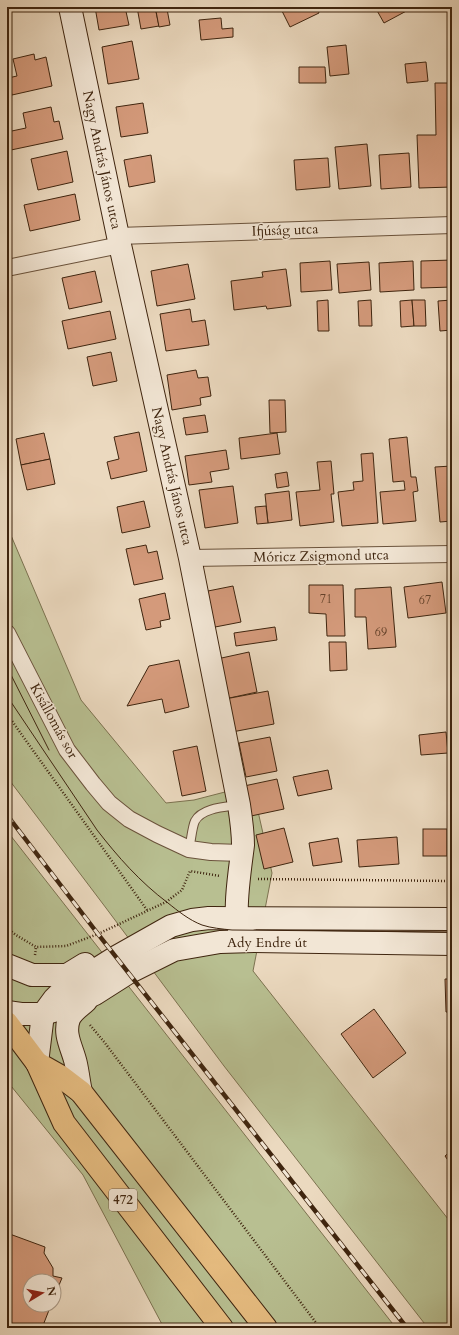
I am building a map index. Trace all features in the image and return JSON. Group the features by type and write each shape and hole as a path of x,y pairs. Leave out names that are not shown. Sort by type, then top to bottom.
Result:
{"main road":[{"name":"472","path":"7,1023 37,1063 64,1123 222,1328"},
{"name":"472","path":"37,1063 60,1076 81,1092 266,1328"}],"street":[{"name":"Nagy András János utca","path":"70,7 119,240 190,558 239,805 242,827 242,853 237,918 239,930 244,937 254,941"},
{"name":"Ifjúság utca","path":"7,268 119,240 452,225"},
{"name":"Móricz Zsigmond utca","path":"190,558 452,554"},
{"name":"Kisállomás sor","path":"7,633 67,750 92,784 109,803 129,819 189,849 212,852 242,853"},
{"path":"239,881 241,893 253,910 260,915 282,918"},
{"path":"210,918 231,905 239,881"},
{"name":"Ady Endre út","path":"43,1014 62,991 116,957 170,926 192,920 210,918 452,918"},
{"path":"174,950 197,943 219,939 225,936 234,927 237,918"},
{"path":"7,965 32,975 66,975 124,940 139,935 153,936"},
{"name":"Ady Endre út","path":"95,994 128,973 174,950 220,942 254,941 452,944"},
{"path":"7,1012 43,1014 65,1008 95,994"},
{"path":"81,1092 76,1064 68,1038 69,1018 95,994"},
{"path":"37,1063 43,1014"}],"lane":[{"path":"189,849 195,821 201,815 214,808 239,805"}],"path":[{"path":"7,714 147,910"},
{"path":"7,928 36,947 66,946 98,934 166,902 182,890 190,871 239,881 452,882"},
{"path":"106,1043 320,1328"}],"green space":[{"path":"7,526 81,700 166,803 194,800 252,785 272,873 253,971 452,1224 452,1328 428,1328 224,1066 7,777"},
{"path":"7,831 396,1328 164,1328 83,1175 7,1081"}],"building":[{"path":"95,7 125,7 129,25 99,30"},
{"path":"137,7 155,7 159,26 141,29"},
{"path":"212,7 246,7 246,8 212,11"},
{"path":"280,7 317,7 319,13 290,27"},
{"path":"375,7 412,7 412,8 384,23"},
{"path":"167,9 170,25 159,27 156,11"},
{"path":"221,18 222,29 233,28 233,37 201,40 199,20"},
{"path":"132,41 139,79 108,84 102,47"},
{"path":"346,45 349,74 330,76 327,47"},
{"path":"34,54 35,60 46,57 52,86 12,95 8,78 17,76 13,59"},
{"path":"426,62 428,81 407,83 405,64"},
{"path":"299,67 325,67 326,83 299,83"},
{"path":"435,83 452,83 452,135 450,135 452,187 419,188 417,135 436,135"},
{"path":"143,103 148,133 121,137 116,107"},
{"path":"51,107 54,122 59,121 63,139 11,150 7,132 26,128 23,113"},
{"path":"367,144 371,186 339,189 335,147"},
{"path":"67,151 73,182 38,190 31,159"},
{"path":"409,153 411,187 381,189 379,155"},
{"path":"151,155 155,182 129,187 124,160"},
{"path":"328,158 330,187 296,190 294,160"},
{"path":"75,194 80,220 30,231 24,205"},
{"path":"452,260 452,287 421,288 421,261"},
{"path":"330,261 332,290 301,292 300,263"},
{"path":"413,261 414,290 380,292 379,263"},
{"path":"369,262 371,290 339,293 337,264"},
{"path":"188,264 195,299 157,306 151,271"},
{"path":"286,269 291,306 267,309 266,306 234,310 231,281 263,277 262,272"},
{"path":"95,271 102,302 69,309 62,278"},
{"path":"328,300 329,331 318,331 317,301"},
{"path":"371,300 372,326 359,326 358,301"},
{"path":"412,300 414,326 401,327 400,301"},
{"path":"412,300 425,300 426,326 414,326"},
{"path":"452,300 452,330 440,331 438,301"},
{"path":"190,309 192,322 205,320 209,345 166,351 160,314"},
{"path":"110,311 116,339 68,349 62,321"},
{"path":"111,352 117,381 93,386 87,357"},
{"path":"196,370 198,378 208,377 211,396 200,398 201,405 172,410 167,375"},
{"path":"269,400 285,400 286,432 270,433"},
{"path":"205,415 208,432 186,435 183,418"},
{"path":"139,432 147,471 111,479 107,462 119,459 114,437"},
{"path":"44,433 50,459 21,465 16,439"},
{"path":"277,433 280,454 241,459 239,438"},
{"path":"407,437 411,477 416,477 418,491 413,492 416,521 383,524 380,492 405,490 404,481 393,482 389,439"},
{"path":"226,450 229,469 210,472 212,482 189,485 185,456"},
{"path":"373,453 378,523 342,526 338,492 354,490 353,482 363,481 361,454"},
{"path":"50,459 55,484 27,490 21,465"},
{"path":"331,461 334,494 331,494 334,522 300,526 296,492 320,490 317,462"},
{"path":"452,466 452,521 440,522 435,467"},
{"path":"287,472 289,486 277,488 275,474"},
{"path":"233,486 238,523 205,528 199,490"},
{"path":"289,491 292,520 268,523 265,494"},
{"path":"144,501 150,527 122,533 117,507"},
{"path":"266,506 268,523 257,524 255,507"},
{"path":"146,545 148,553 157,551 163,579 134,585 126,549"},
{"path":"442,582 446,613 408,618 404,587"},
{"path":"309,585 343,585 345,636 327,636 326,614 309,613"},
{"path":"233,586 241,622 210,628 203,592"},
{"path":"391,587 396,647 368,649 366,617 355,617 355,589"},
{"path":"165,593 170,619 160,621 161,627 146,630 139,599"},
{"path":"275,627 277,640 236,646 234,633"},
{"path":"329,642 346,642 347,670 330,671"},
{"path":"249,652 257,692 225,699 217,659"},
{"path":"179,660 189,707 165,713 162,699 127,706 149,666"},
{"path":"268,691 274,724 232,732 225,699"},
{"path":"446,732 448,753 421,755 419,735"},
{"path":"270,737 277,771 246,777 239,743"},
{"path":"197,746 206,791 182,796 173,751"},
{"path":"328,770 332,789 298,796 293,777"},
{"path":"277,779 284,809 251,816 244,786"},
{"path":"284,828 293,862 264,869 256,835"},
{"path":"423,829 447,829 447,856 423,856"},
{"path":"397,837 399,864 359,867 357,840"},
{"path":"338,838 342,862 313,866 309,843"},
{"path":"445,979 452,979 452,1012 446,1012"},
{"path":"374,1009 406,1053 373,1078 341,1034"},
{"path":"452,1150 452,1166 445,1156"},
{"path":"7,1233 45,1247 44,1253 53,1268 53,1273 22,1273 22,1313 48,1313 42,1328 7,1328"}],"tram line":[{"path":"7,667 49,750"},
{"path":"7,696 97,830 113,850 148,887 193,921 209,927 232,930 452,932"}],"railway":[{"path":"7,815 98,934 407,1328"}]}
